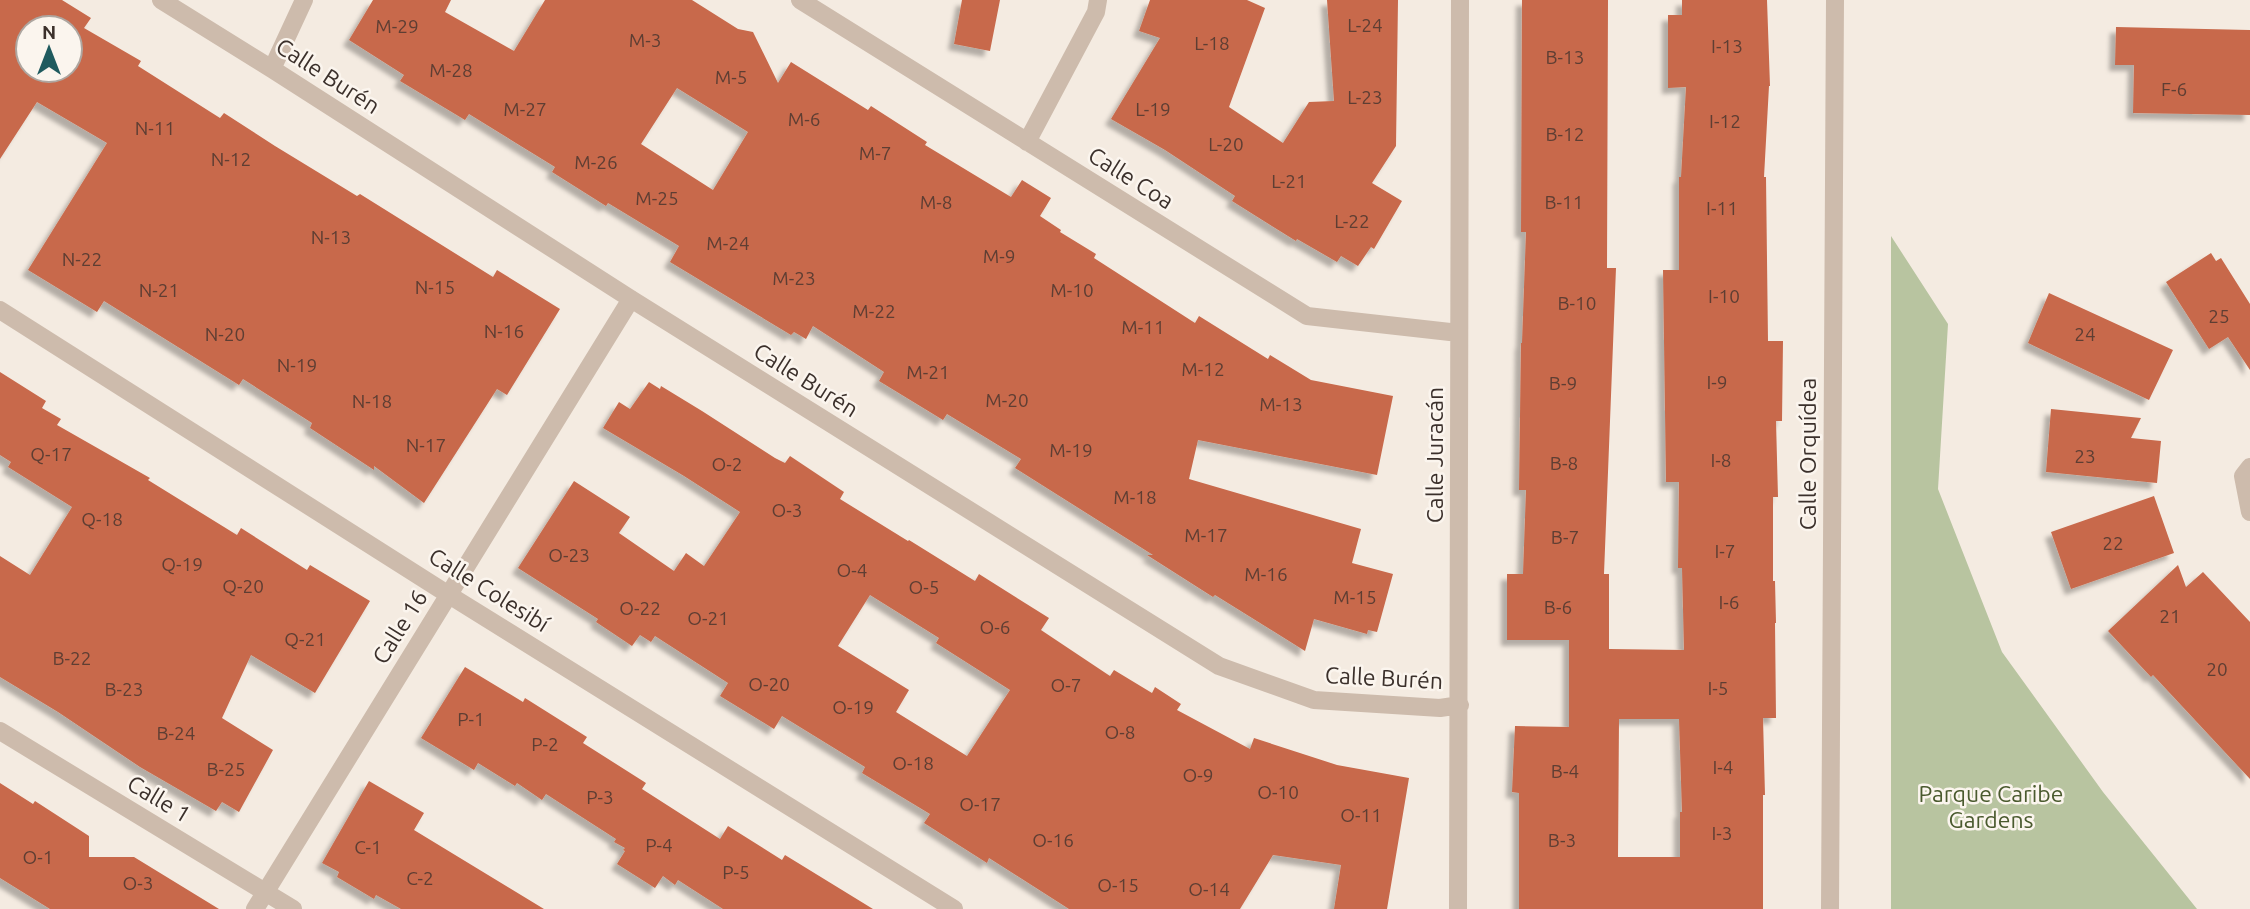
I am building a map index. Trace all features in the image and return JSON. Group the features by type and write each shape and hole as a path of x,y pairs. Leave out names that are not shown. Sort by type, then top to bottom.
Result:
{"street":[{"name":"Calle Burén","path":"161,0 631,299 1219,666 1314,700 1440,708 1460,705"},
{"path":"272,69 304,0"},
{"name":"Calle Coa","path":"800,0 1307,316 1459,333"},
{"path":"1027,142 1096,12 1098,0"},
{"name":"Calle Juracán","path":"1458,909 1460,0"},
{"name":"Calle Orquídea","path":"1830,909 1835,0"},
{"name":"Calle 16","path":"255,909 631,299"},
{"name":"Calle Colesibí","path":"0,310 449,595 954,909"},
{"path":"2250,467 2243,476 2250,512"},
{"name":"Calle 1","path":"0,731 293,909"}],"green space":[{"name":"Parque Caribe Gardens","path":"1891,236 1948,324 1938,489 2002,652 2103,792 2197,909 1891,909"}],"building":[{"path":"0,0 62,0 91,18 84,28 141,61 138,66 220,118 224,113 493,277 497,270 560,309 507,395 497,389 424,503 374,466 374,470 310,428 312,423 243,379 239,385 104,301 97,312 28,270 107,143 37,102 0,159"},
{"path":"373,0 451,0 445,12 514,51 545,0 692,0 738,29 753,32 778,83 791,62 868,110 871,106 927,142 925,145 1011,197 1022,180 1051,198 1040,216 1096,254 1094,258 1195,323 1199,316 1268,359 1270,355 1311,380 1393,396 1377,475 1198,440 1189,479 1361,529 1352,563 1393,574 1377,632 1368,630 1367,634 1314,619 1305,651 1215,595 1213,597 1147,555 1153,555 1015,468 1021,459 947,414 943,420 879,381 884,372 813,326 806,339 794,332 791,335 670,262 679,246 608,203 606,206 552,172 555,167 469,114 465,120 400,81 404,75 349,40","holes":["677,88 748,132 713,190 641,144"]},
{"path":"962,0 1000,0 990,51 954,44"},
{"path":"1150,0 1247,0 1265,8 1229,107 1283,143 1309,102 1334,101 1327,0 1398,0 1396,146 1372,183 1402,201 1374,249 1371,247 1358,266 1341,256 1337,262 1297,239 1296,241 1232,201 1235,196 1165,150 1111,119 1160,38 1139,31"},
{"path":"1522,0 1608,0 1607,268 1616,268 1604,574 1609,574 1609,649 1684,650 1682,568 1678,568 1679,482 1666,482 1663,270 1679,270 1679,177 1686,87 1668,88 1668,15 1682,15 1682,0 1767,0 1770,86 1764,177 1768,341 1783,341 1782,421 1776,421 1778,497 1773,497 1776,718 1763,718 1763,909 1519,909 1519,793 1512,792 1515,726 1569,727 1569,640 1507,640 1507,574 1523,574 1526,490 1519,490 1526,232 1521,232","holes":["1619,719 1679,719 1682,812 1680,857 1618,857"]},
{"path":"2116,27 2250,30 2250,115 2133,113 2134,65 2115,65"},
{"path":"2211,253 2216,261 2221,258 2250,304 2250,370 2228,337 2209,349 2166,282"},
{"path":"2049,293 2173,350 2149,400 2028,343"},
{"path":"0,372 46,401 42,408 61,419 57,425 150,478 148,480 237,535 241,528 307,570 310,565 370,601 315,693 251,655 222,718 273,750 239,812 222,802 216,811 140,767 0,677 0,556 30,575 72,507 8,467 11,462 0,455"},
{"path":"649,382 660,389 661,386 775,458 785,463 790,456 844,492 840,499 975,581 979,574 1049,618 1041,630 1110,676 1114,670 1152,693 1155,687 1181,704 1177,710 1250,749 1254,738 1337,765 1409,778 1387,909 1334,909 1341,865 1273,855 1240,909 1069,909 989,858 987,863 924,823 930,814 862,773 865,767 782,716 774,729 720,696 728,683 655,636 651,642 640,635 632,646 596,622 598,619 518,568 574,481 630,517 619,533 674,571 686,553 704,566 740,512 603,428 619,402 630,409","holes":["870,595 939,638 936,643 1010,690 967,756 896,712 909,690 838,646"]},
{"path":"2051,409 2141,418 2131,438 2161,441 2157,483 2046,472"},
{"path":"2154,496 2174,553 2071,589 2051,532"},
{"path":"2178,565 2186,587 2203,572 2250,622 2250,779 2108,631"},
{"path":"465,667 523,702 525,698 587,737 583,743 646,783 642,789 720,839 728,826 782,860 785,855 873,909 723,909 678,880 675,885 663,876 655,888 617,864 625,848 614,842 616,839 546,794 542,800 517,783 515,786 478,763 474,770 421,738"},
{"path":"369,781 424,813 414,830 544,909 401,909 376,895 374,899 337,877 339,872 322,863"},
{"path":"0,783 33,804 35,801 89,836 89,857 134,857 219,909 50,909 0,878"}]}
